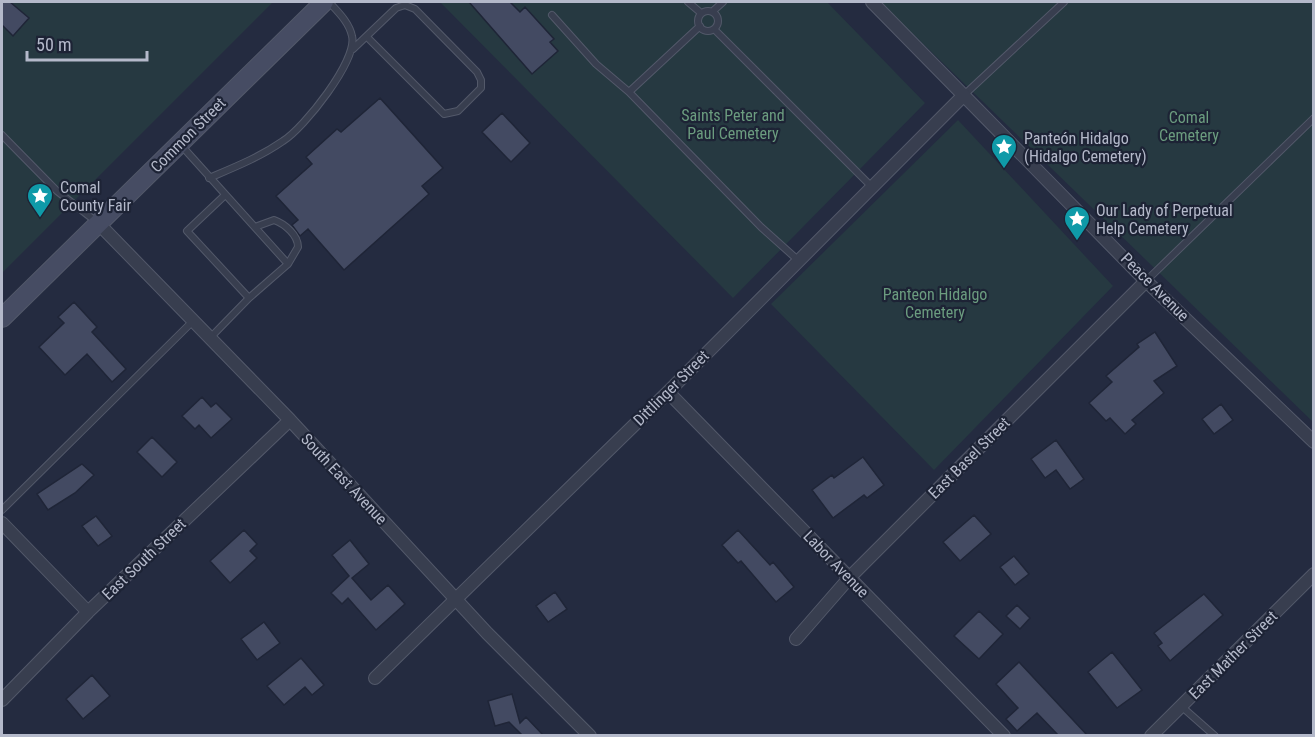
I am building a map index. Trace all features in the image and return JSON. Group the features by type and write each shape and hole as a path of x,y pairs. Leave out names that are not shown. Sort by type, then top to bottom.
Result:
{"main road":[{"name":"Common Street","path":"2,318 324,2"}],"street":[{"name":"Peace Avenue","path":"872,2 1146,281 1314,442"},
{"name":"Dittlinger Street","path":"375,678 668,392 964,95"},
{"name":"South East Avenue","path":"98,223 290,420 455,599 590,735"},
{"name":"East Basel Street","path":"796,639 850,577 1146,281"},
{"name":"Labor Avenue","path":"668,392 1004,735"},
{"name":"East South Street","path":"2,700 88,612 290,420"},
{"path":"2,523 88,612"},
{"name":"East Mather Street","path":"1151,735 1314,574"}],"lane":[{"path":"329,2 348,24 353,49"},
{"path":"688,2 701,13 713,11 723,2"},
{"path":"964,95 1064,2"},
{"path":"209,178 250,161 286,140 314,110 353,49 368,38 396,8 405,5 415,9 477,72 481,80 481,88 458,111 444,114 368,38"},
{"path":"700,26 709,31 714,29 718,20 713,11"},
{"path":"629,92 700,26 701,13"},
{"path":"552,15 596,64 629,92 761,227 799,261"},
{"path":"714,29 872,187"},
{"path":"1146,281 1314,118"},
{"path":"2,135 57,191 98,223"},
{"path":"179,144 288,264"},
{"path":"224,196 188,231 249,298"},
{"path":"210,338 249,298 288,264 298,247 297,238 283,224 274,220 255,227"},
{"path":"2,510 194,321"},
{"path":"1181,706 1215,735"}],"green space":[{"path":"2,2 273,2 2,273"},
{"name":"Saints Peter and Paul Cemetery","path":"440,2 827,2 925,103 733,298"},
{"name":"Comal Cemetery","path":"880,2 1313,2 1313,422"},
{"name":"Panteon Hidalgo Cemetery","path":"958,120 1113,286 934,470 771,304"}],"building":[{"path":"2,2 10,2 29,18 13,36 2,25"},
{"path":"469,2 510,2 520,12 525,7 554,39 550,42 558,51 532,74"},
{"path":"380,98 443,168 422,186 429,194 344,270 308,229 300,236 292,225 298,220 276,196 312,164 306,157 337,129 341,132"},
{"path":"502,113 530,143 511,162 482,132"},
{"path":"74,302 97,327 92,332 126,369 112,382 87,354 65,375 39,347 64,323 58,317"},
{"path":"1155,332 1177,366 1154,381 1164,393 1132,420 1136,424 1125,434 1110,418 1106,421 1089,403 1112,382 1106,376 1139,347 1137,344"},
{"path":"202,397 211,407 216,403 232,419 211,438 199,425 195,429 182,416"},
{"path":"1221,404 1233,420 1214,434 1202,419"},
{"path":"152,437 177,462 162,477 137,452"},
{"path":"1056,440 1084,479 1070,489 1056,470 1045,478 1031,459"},
{"path":"863,457 884,485 867,498 864,495 833,518 812,490 832,475 834,478"},
{"path":"82,464 94,475 75,493 48,510 37,494"},
{"path":"974,515 991,534 960,561 943,542"},
{"path":"96,516 112,536 98,546 82,526"},
{"path":"244,530 257,544 250,551 257,558 230,583 210,561"},
{"path":"738,530 770,565 773,562 794,587 776,602 741,561 738,563 722,545"},
{"path":"350,540 369,564 352,578 371,600 388,585 405,604 376,630 348,598 342,604 331,593 349,576 332,555"},
{"path":"1014,556 1029,574 1015,585 1000,567"},
{"path":"555,592 567,609 548,622 536,606"},
{"path":"1204,594 1223,615 1170,661 1158,646 1162,643 1154,633"},
{"path":"1017,605 1030,618 1020,629 1006,616"},
{"path":"979,611 1003,634 979,659 954,636"},
{"path":"264,622 280,643 257,660 241,639"},
{"path":"1112,652 1142,690 1117,708 1088,672"},
{"path":"301,658 324,685 312,695 305,687 284,705 267,686"},
{"path":"1019,662 1087,735 1058,735 1037,713 1017,731 1006,719 1018,708 996,684"},
{"path":"92,675 110,696 83,719 66,699"},
{"path":"512,694 520,723 526,717 543,735 522,735 509,722 495,726 488,701"}],"place":[{"name":"Panteón Hidalgo (Hidalgo Cemetery)","path":"1004,170"},
{"name":"Comal County Fair","path":"40,219"},
{"name":"Our Lady of Perpetual Help Cemetery","path":"1077,242"}]}
